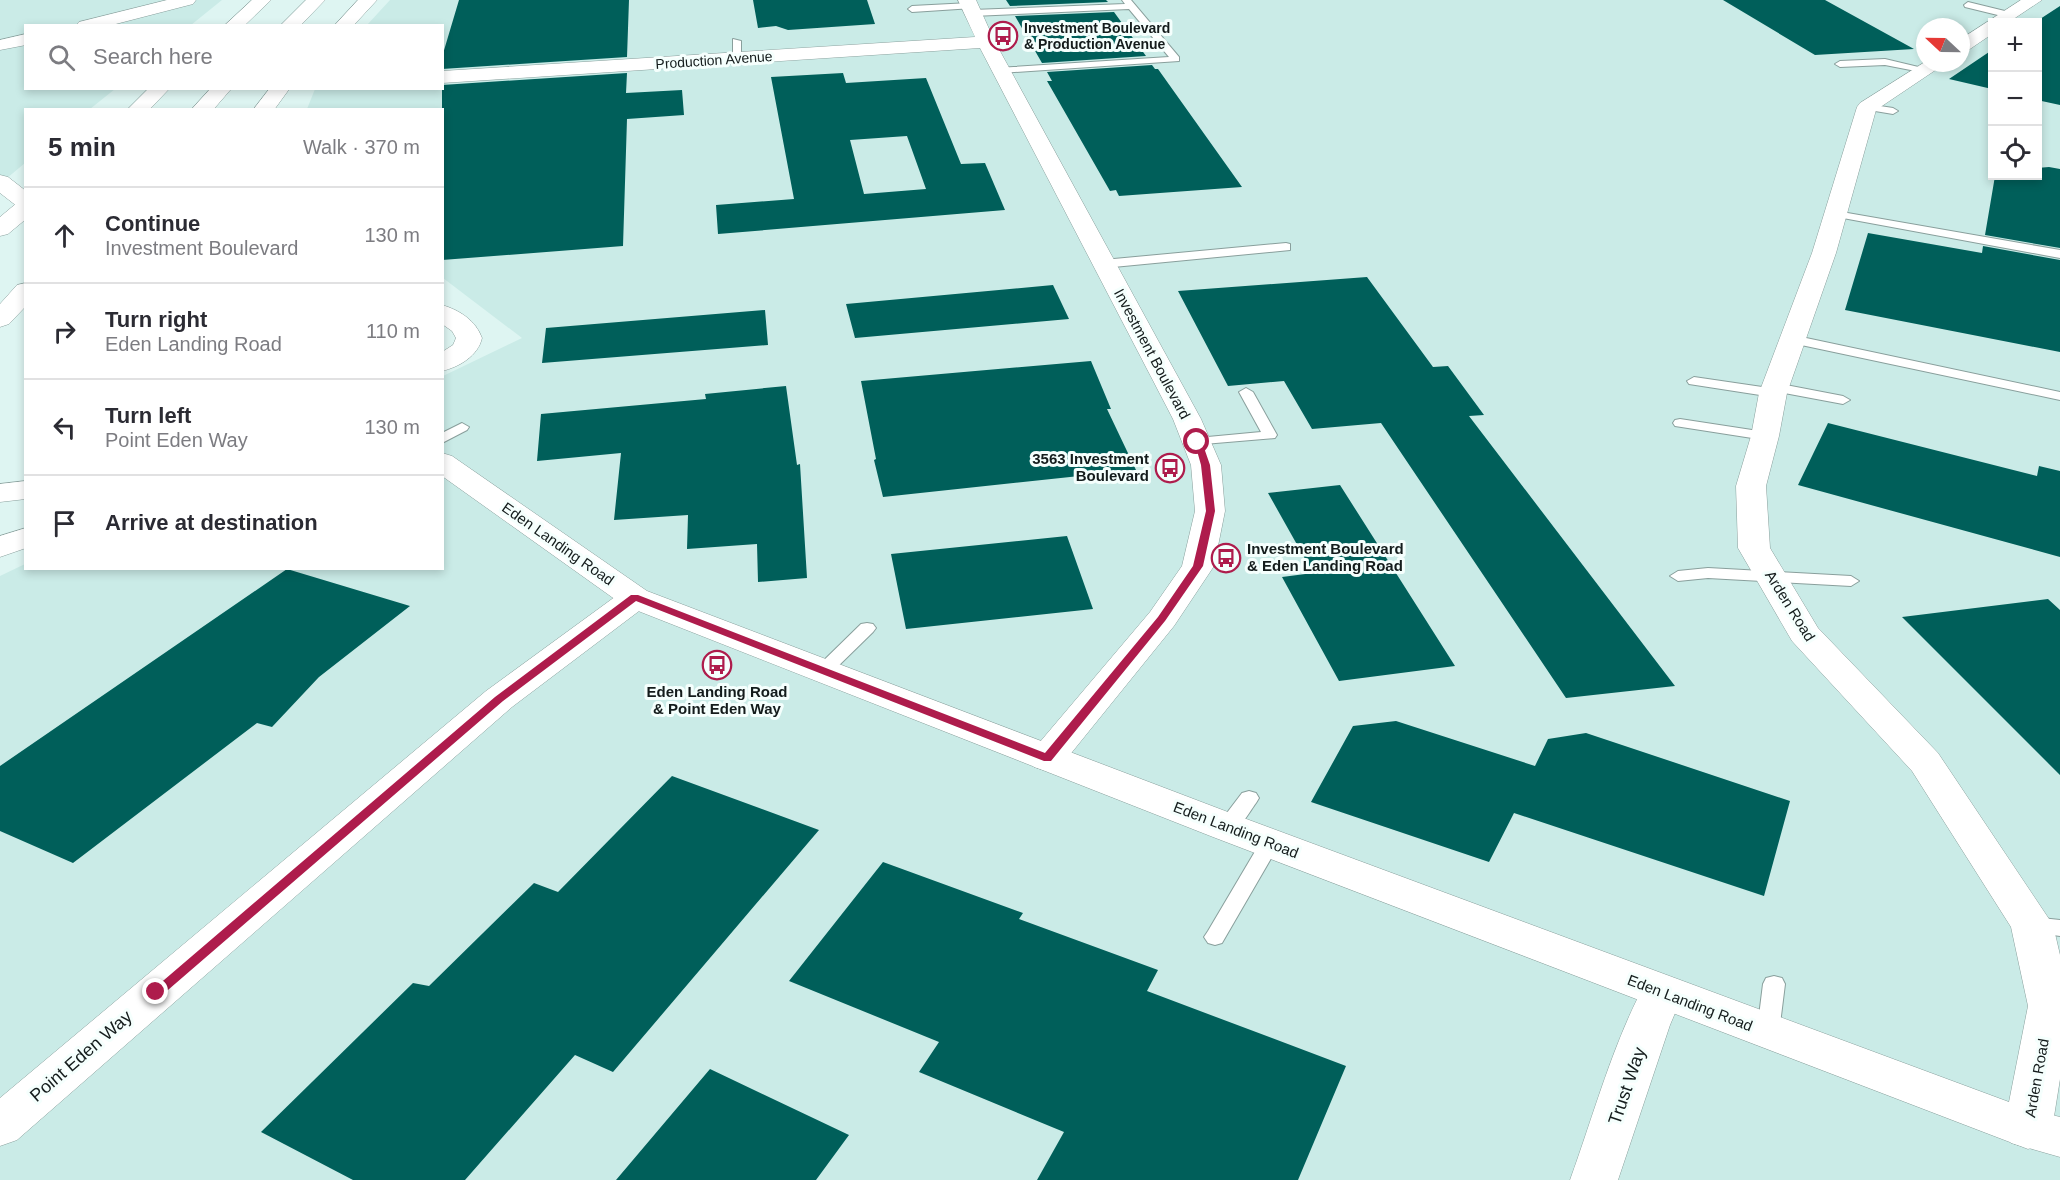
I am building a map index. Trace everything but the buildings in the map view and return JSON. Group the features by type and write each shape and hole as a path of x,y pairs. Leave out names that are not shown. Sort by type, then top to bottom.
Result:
{"main road":[{"path":"93,24 187,0"},
{"path":"235,24 262,0"},
{"path":"291,24 316,0"},
{"path":"345,24 368,0"},
{"path":"2006,18 2033,0"},
{"name":"Investment Boulevard","path":"970,7 1000,70 1187,418 1206,465 1210,511 1198,566 1162,619 1047,758"},
{"path":"1970,41 1988,29"},
{"path":"0,45 24,39"},
{"name":"Production Avenue","path":"444,77 737,49 986,42"},
{"path":"0,55 24,51"},
{"name":"Arden Road","path":"1925,72 1880,109 1836,214 1774,390 1766,436 1751,486 1754,548 1804,634 1925,762 2046,927 2050,1006 2044,1133"},
{"path":"127,103 156,90"},
{"path":"203,108 221,90"},
{"path":"265,108 279,90"},
{"path":"0,182 24,200"},
{"path":"0,229 24,209"},
{"path":"0,296 24,275"},
{"path":"0,319 24,292"},
{"path":"444,362 460,353 468,344 469,335 466,328 446,319"},
{"name":"Eden Landing Road","path":"444,463 635,597 1047,758 1238,812 1270,843 1768,1032 2044,1133"},
{"path":"0,493 24,490"},
{"path":"0,547 24,538"},
{"name":"Point Eden Way","path":"0,1126 499,699 635,597"},
{"name":"Trust Way","path":"1594,1180 1648,1025 1662,992"}],"lane":[{"path":"912,9 1129,3 1176,59 1000,70"},
{"path":"1968,5 2001,18"},
{"path":"1840,64 1886,62 1916,65"},
{"path":"1836,214 2060,254"},
{"path":"1103,264 1286,247"},
{"path":"1792,339 2060,396"},
{"path":"1694,381 1843,400"},
{"path":"1197,442 1270,435 1246,392"},
{"path":"1680,423 1766,436"},
{"path":"444,438 462,427"},
{"path":"1678,576 1708,573 1851,581"},
{"path":"824,671 867,628"},
{"path":"1215,937 1270,843"},
{"path":"1768,1032 1774,984"}],"shaded area":[{"path":"0,0 222,0 192,24 24,24 24,90 114,90 91,108 24,108 24,164 0,184"},
{"path":"390,0 2060,0 2060,1180 0,1180 0,576 24,564 24,570 444,570 444,376 522,338 444,279 444,108 307,108 315,90 444,90 444,24 368,24"}],"place":[{"name":"Investment Boulevard & Production Avenue","path":"1003,36"},
{"name":"3563 Investment Boulevard","path":"1170,468"},
{"name":"Investment Boulevard & Eden Landing Road","path":"1226,558"},
{"name":"Eden Landing Road & Point Eden Way","path":"717,665"}],"route":[{"path":"156,992 499,699 635,597 1047,758 1162,619 1198,566 1210,511 1206,465 1197,442"}]}
